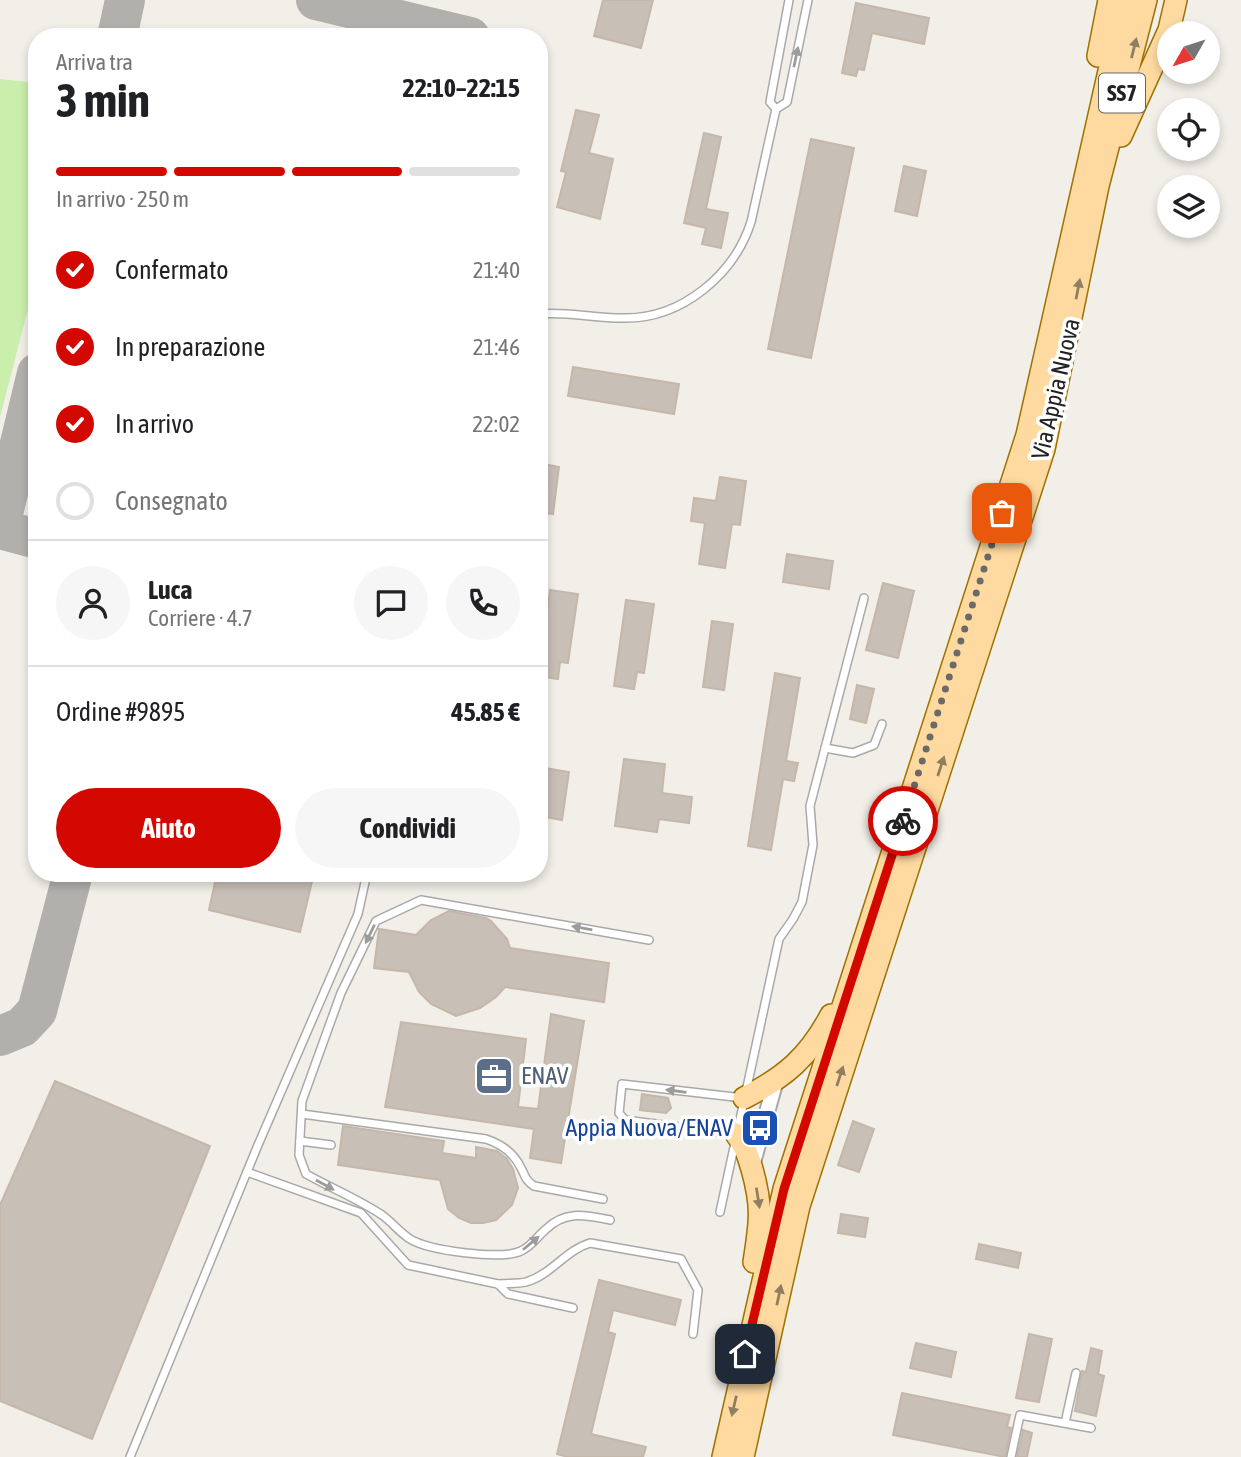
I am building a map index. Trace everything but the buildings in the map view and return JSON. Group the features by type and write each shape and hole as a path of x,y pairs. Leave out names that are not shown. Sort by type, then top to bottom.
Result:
{"main road":[{"path":"1088,166 1098,52 1109,0"},
{"name":"Via Appia Nuova","path":"723,1457 784,1189 1027,435 1125,0"},
{"name":"Via Appia Nuova","path":"743,1457 799,1206 1044,449 1098,186 1146,0"},
{"path":"1098,186 1170,30 1176,0"},
{"path":"744,1098 802,1061 818,1038 858,960"},
{"path":"736,1134 744,1144 760,1207 745,1354"}],"street":[{"path":"751,1168 776,1080"}],"lane":[{"path":"776,109 770,102 789,0"},
{"path":"548,314 625,318 657,315 678,307 713,281 731,262 745,239 776,109 787,102 808,0"},
{"path":"720,1212 779,939 802,902 813,845 810,806 864,598"},
{"path":"825,748 853,753 874,746 882,724"},
{"path":"130,1457 247,1172 358,914 365,882"},
{"path":"610,1220 587,1215 566,1216 555,1221 535,1242 520,1251 502,1255 423,1245 411,1240 382,1215 306,1174 299,1155 302,1101 341,993 376,922 421,900 649,940"},
{"path":"736,1134 625,1120 619,1113 622,1084 744,1098"},
{"path":"302,1114 486,1139 501,1144 521,1167 526,1180 534,1186 603,1199"},
{"path":"300,1141 331,1145"},
{"path":"247,1172 361,1213 408,1265 498,1284 527,1282 554,1267 581,1246 590,1243 681,1259 698,1290 693,1334"},
{"path":"498,1284 508,1294 573,1308"},
{"path":"1065,1423 1076,1373"},
{"path":"1011,1457 1020,1415 1091,1428"}],"green space":[{"path":"0,79 28,82 28,309 0,417"}],"taxiway":[{"path":"119,28 125,0"},
{"path":"316,0 433,28"},
{"path":"0,526 28,410"},
{"path":"2,518 7,531 28,537"},
{"path":"0,1036 22,1027 37,1011 71,882"}],"way so far":[{"path":"903,821 1002,513"}],"place":[{"name":"ENAV","path":"494,1076"},
{"name":"Appia Nuova/ENAV","path":"760,1128"}],"route":[{"path":"745,1354 784,1189 903,821"}]}
